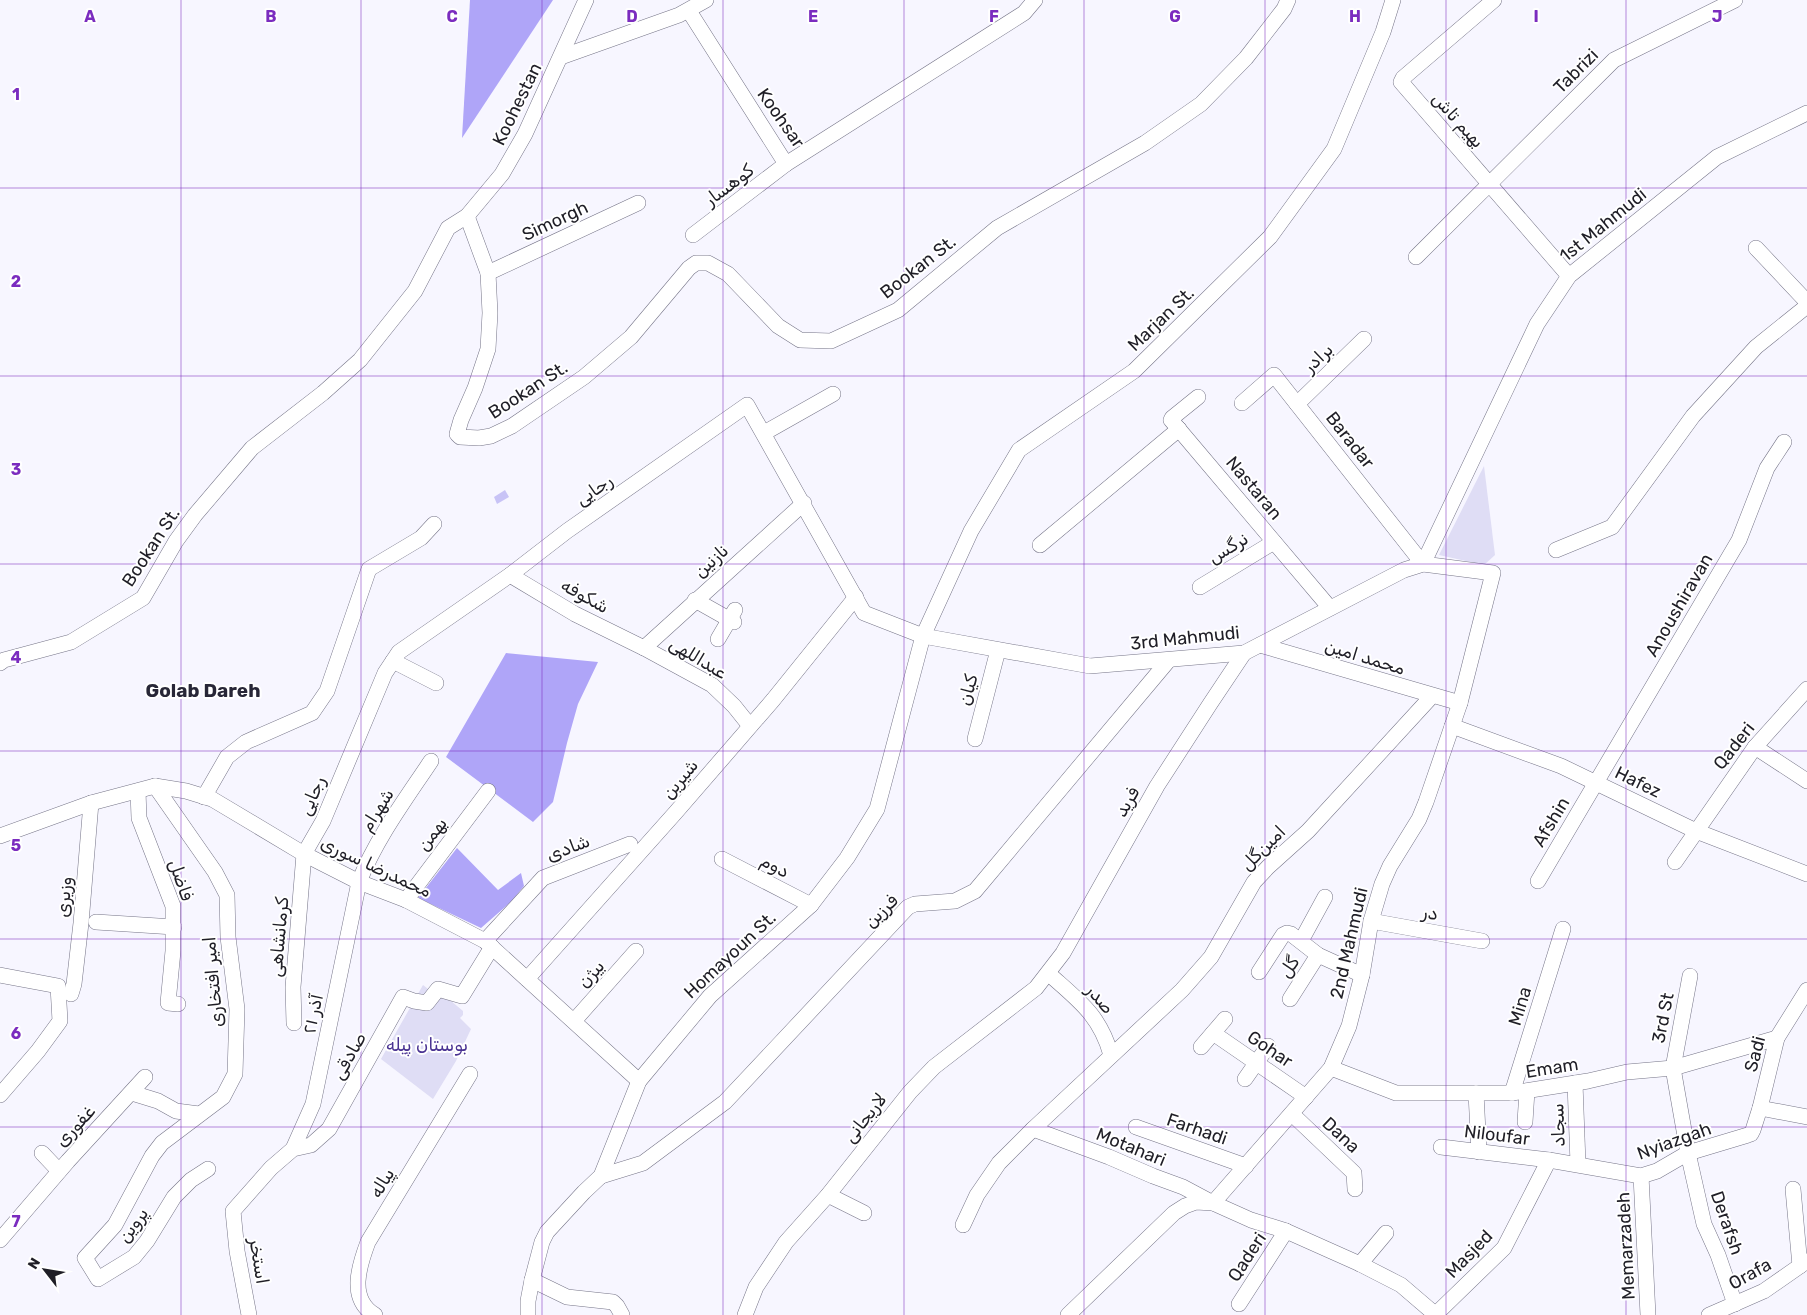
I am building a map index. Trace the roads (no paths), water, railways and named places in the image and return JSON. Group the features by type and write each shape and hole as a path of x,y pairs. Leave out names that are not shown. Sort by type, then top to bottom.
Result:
{"street":[{"name":"Koohestan","path":"467,216 502,174 525,134 586,0"},
{"path":"561,57 689,11 706,0"},
{"name":"Koohsar","path":"689,11 786,164 1024,13 1035,0"},
{"name":"Bookan St.","path":"0,663 4,660 71,642 143,598 194,514 252,448 323,393 360,360 415,291 448,228 467,216 488,273 490,313 488,349 457,434 460,437 479,438 491,436 512,426 584,377 631,337 689,268 696,263 708,263 728,274 778,326 800,340 831,341 898,310 997,228 1145,143 1201,104 1246,58 1284,9 1288,0"},
{"name":"Marjan St.","path":"923,636 971,531 1019,450 1134,371 1270,237 1334,150 1383,32 1394,0"},
{"name":"بهیم تاش","path":"1494,0 1403,78 1401,82 1569,276"},
{"name":"Tabrizi","path":"1416,257 1614,60 1735,0"},
{"name":"1st Mahmudi","path":"1423,564 1537,324 1569,276 1717,157 1807,113"},
{"name":"کوهسار","path":"693,234 786,164"},
{"name":"Simorgh","path":"488,273 638,203"},
{"path":"1556,550 1612,527 1693,416 1756,346 1807,304 1756,248"},
{"name":"برادر","path":"1297,404 1364,339"},
{"name":"Baradar","path":"1242,403 1274,375 1423,564"},
{"path":"764,433 833,394"},
{"path":"1040,545 1179,429 1171,420 1172,418 1198,397"},
{"name":"رجایی","path":"304,854 323,821 381,682 399,652 510,575 567,531 747,404 864,613 923,636"},
{"name":"Nastaran","path":"1179,429 1330,608"},
{"name":"Anoushiravan","path":"1596,782 1739,540 1767,468 1784,442"},
{"name":"نازنین","path":"644,648 804,503"},
{"path":"204,797 227,757 246,742 312,712 327,691 368,569 421,538 434,524"},
{"name":"نرگس","path":"1200,587 1274,542"},
{"name":"3rd Mahmudi","path":"923,636 1090,666 1168,661 1244,653 1404,570 1423,564 1493,573"},
{"name":"2nd Mahmudi","path":"1213,1203 1331,1068 1349,1026 1362,975 1371,921 1382,884 1390,866 1419,819 1460,703 1493,573"},
{"name":"شکوفه","path":"510,575 575,614 644,648"},
{"name":"شیرین","path":"527,979 773,700 856,597"},
{"path":"695,600 733,617 718,639"},
{"name":"Homayoun St.","path":"528,1315 532,1280 542,1242 547,1232 601,1176 639,1081 710,996 811,906 847,858 877,809 923,636"},
{"name":"محمد امین","path":"1260,645 1460,703"},
{"name":"عبداللهی","path":"644,648 712,685 734,706 750,726"},
{"name":"کیان","path":"975,739 998,650"},
{"name":"فرید","path":"1048,974 1063,952 1157,786 1244,653"},
{"path":"393,660 436,683"},
{"name":"فرزین","path":"601,1176 643,1164 725,1102 908,907 915,904 955,901 975,891 1168,661"},
{"name":"Qaderi","path":"1675,862 1755,747 1807,689"},
{"name":"امین‌گل","path":"963,1225 977,1195 999,1163 1111,1055 1182,990 1211,957 1254,882 1308,831 1432,696"},
{"name":"Hafez","path":"1452,726 1561,766 1696,830 1807,874"},
{"path":"1755,747 1807,780"},
{"name":"شهرام","path":"359,882 364,868 387,827 431,761"},
{"name":"Afshin","path":"1538,881 1596,782"},
{"name":"محمدرضا سوری","path":"0,836 91,803 155,786 186,791 212,799 304,854 359,882 406,900 489,944 639,1081"},
{"name":"امیر افتخاری","path":"85,1258 115,1225 152,1156 162,1143 223,1097 235,1074 237,1009 228,937 227,895 215,872 155,786"},
{"name":"فاضل","path":"138,791 139,818 173,906 174,927 168,1003 178,1004"},
{"name":"بهمن","path":"406,900 488,791"},
{"name":"وزیری","path":"71,994 74,984 81,923 91,803"},
{"name":"شادی","path":"489,944 543,878 630,844"},
{"name":"کرمانشاهی","path":"294,1024 293,987 304,854"},
{"name":"دوم","path":"722,859 811,906"},
{"name":"۲۱ آذر","path":"293,1149 313,1104 359,882"},
{"path":"1301,941 1325,896"},
{"name":"در","path":"1371,921 1482,941"},
{"path":"96,922 174,927"},
{"name":"Mina","path":"1526,1122 1520,1092 1563,928"},
{"path":"1258,972 1283,935 1287,933 1301,941 1318,955 1362,975"},
{"name":"صادقی","path":"234,1211 271,1168 293,1149 311,1145 330,1129 404,997 427,1003 438,990 462,996 489,944"},
{"name":"بیژن","path":"574,1022 636,951"},
{"name":"گل","path":"1290,999 1318,955"},
{"name":"صدر","path":"1048,974 1087,1008 1106,1037 1111,1055"},
{"name":"لاریجانی","path":"744,1315 756,1287 786,1242 828,1196 910,1092 934,1068 1036,988 1048,974"},
{"path":"0,975 58,986 60,1021 38,1051 0,1096"},
{"name":"3rd St","path":"1673,1068 1690,976"},
{"name":"Sadi","path":"1751,1134 1760,1108 1777,1038 1807,990"},
{"path":"1201,1047 1225,1019"},
{"name":"Gohar","path":"1213,1033 1306,1097"},
{"name":"Emam","path":"1331,1068 1396,1092 1520,1092 1627,1072 1673,1068 1777,1038"},
{"path":"1245,1079 1268,1046"},
{"name":"Derafsh","path":"1673,1068 1688,1153 1704,1224 1735,1304"},
{"name":"پیاله","path":"375,1315 361,1302 358,1288 359,1271 368,1242 470,1074"},
{"name":"غفوری","path":"0,1240 59,1171 145,1077"},
{"name":"سجاد","path":"1575,1083 1578,1164"},
{"path":"132,1093 158,1101 176,1111 199,1114"},
{"path":"1476,1093 1479,1152"},
{"path":"1760,1108 1807,1117"},
{"name":"Dana","path":"1292,1114 1354,1172 1355,1189"},
{"name":"Farhadi","path":"1136,1127 1246,1166"},
{"name":"Motahari","path":"1033,1129 1183,1187 1251,1220 1286,1231 1360,1264 1401,1285 1435,1315"},
{"name":"Nyiazgah","path":"1549,1160 1641,1176 1657,1171 1688,1153 1751,1134"},
{"name":"Niloufar","path":"1441,1147 1549,1160"},
{"path":"42,1153 59,1171"},
{"name":"Masjed","path":"1435,1315 1504,1248 1549,1160"},
{"name":"پروین","path":"85,1258 98,1279 134,1257 147,1241 174,1197 191,1180 208,1169"},
{"name":"Memarzadeh","path":"1641,1176 1648,1315"},
{"path":"1793,1189 1804,1264"},
{"path":"828,1196 864,1213"},
{"path":"1068,1315 1174,1213 1196,1202 1213,1203"},
{"name":"استخر","path":"234,1211 237,1252 249,1315"},
{"name":"Qaderi","path":"1239,1304 1286,1231"},
{"path":"1360,1264 1386,1233"},
{"name":"Orafa","path":"1709,1315 1764,1291 1804,1264"},
{"path":"532,1280 567,1297 613,1302 622,1315"}],"district":[{"name":"Golab Dareh","path":"203,690"}],"park label":[{"name":"بوستان پیله","path":"427,1045"}]}
